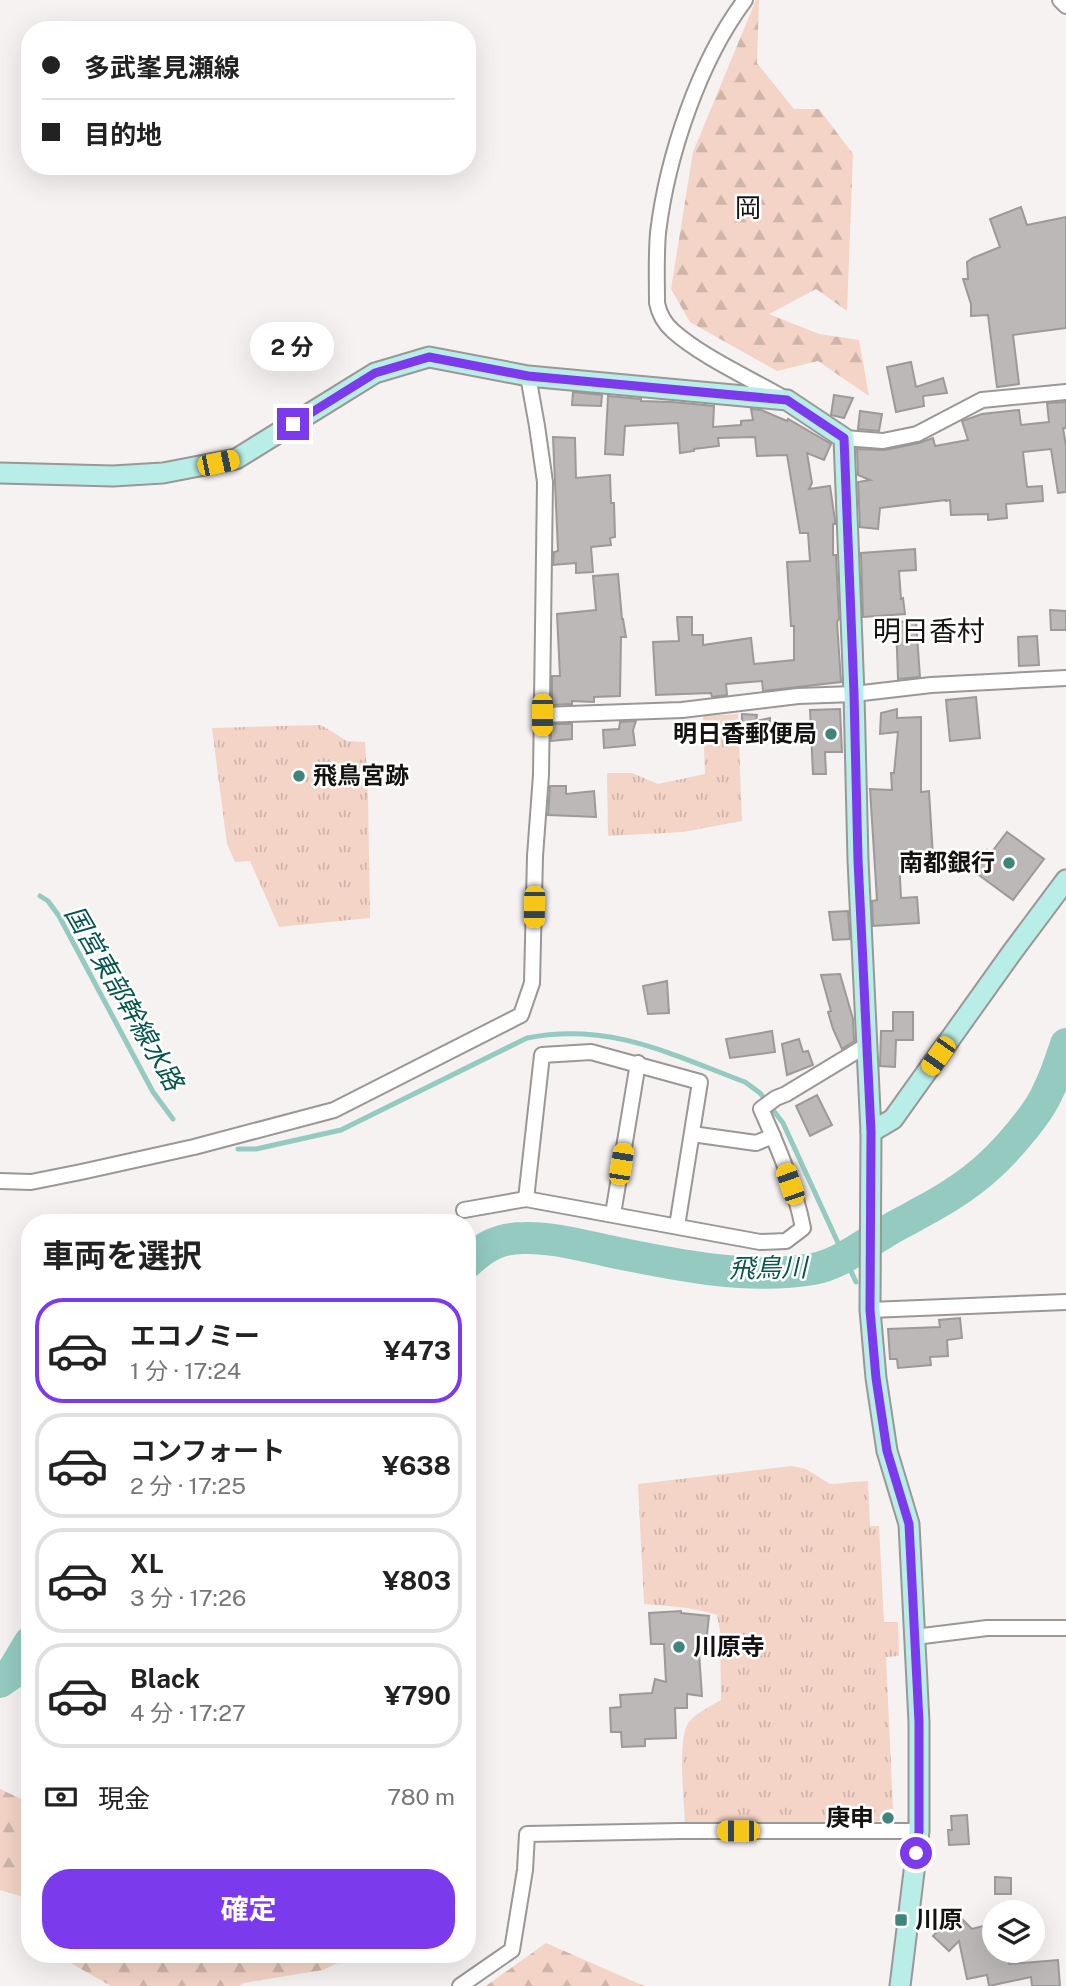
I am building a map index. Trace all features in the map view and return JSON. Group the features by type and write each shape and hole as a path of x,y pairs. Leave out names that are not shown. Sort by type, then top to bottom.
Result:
{"street":[{"path":"745,0 730,20 709,58 666,182 658,235 657,303 671,330 844,438 883,441 917,434 982,400 1066,392"},
{"path":"1060,0 1066,6"},
{"path":"0,473 113,476 163,473 236,459 375,373 429,357 528,376 787,400"},
{"path":"0,1181 31,1182 94,1169 194,1147 334,1110 522,1015 532,983 535,856 541,775 545,482 528,376"},
{"path":"844,438 858,860 871,1132 870,1310 876,1378 887,1451 909,1524 919,1722 919,1831 900,1986"},
{"path":"542,715 682,710 798,696 854,694 930,685 1066,678"},
{"path":"871,1132 893,1119 1066,880"},
{"path":"464,1210 526,1199 760,1242 786,1241 803,1228 799,1208 761,1109 867,1045"},
{"path":"526,1199 542,1055 591,1052 700,1082 677,1226"},
{"path":"612,1214 638,1063"},
{"path":"692,1135 756,1143 773,1136"},
{"path":"870,1310 1066,1302"},
{"path":"915,1637 987,1628 1066,1628"},
{"path":"460,1986 512,1950 525,1870 527,1834 919,1831"}],"green space":[{"path":"756,0 759,0 757,63 794,109 819,109 853,154 847,311 816,289 769,314 819,334 859,340 869,396 818,361 777,371 690,322 671,289 693,152"},
{"path":"738,714 742,821 683,832 608,836 607,773 632,773 658,784 705,774 703,716"},
{"path":"321,725 347,741 365,742 370,918 279,927 250,861 235,862 227,844 212,728"},
{"path":"792,1466 806,1469 830,1484 868,1481 870,1526 879,1526 884,1622 898,1622 899,1656 886,1657 893,1809 884,1810 885,1821 690,1828 685,1822 683,1740 689,1722 721,1700 720,1631 717,1615 644,1604 638,1484"},
{"path":"0,1789 21,1799 21,1896 0,1890"},
{"path":"546,1943 644,1986 486,1986"},
{"path":"71,1963 338,1963 323,1970 239,1986 111,1986"}],"building":[{"path":"1021,207 1027,225 1066,217 1066,328 1013,335 1019,384 997,387 988,315 971,316 971,304 963,279 968,279 967,262 1000,247 990,219"},
{"path":"911,362 916,387 943,378 947,393 923,396 924,406 896,412 887,367"},
{"path":"573,392 602,395 601,406 572,405"},
{"path":"834,395 853,398 844,418 831,415"},
{"path":"608,396 714,406 713,427 741,425 741,421 753,420 751,409 761,410 787,421 788,419 831,444 824,460 807,453 812,483 809,489 830,486 835,520 833,555 836,555 841,682 763,691 762,681 726,684 727,695 712,697 711,693 656,695 653,642 679,641 677,617 692,617 692,635 703,635 703,645 751,638 754,664 794,660 794,626 791,626 787,562 810,561 808,533 800,533 787,455 757,456 755,437 718,438 719,446 680,453 678,423 625,426 623,455 605,454"},
{"path":"1066,402 1066,428 1063,428 1066,446 1066,492 1058,493 1051,449 1023,452 1027,487 1042,486 1043,501 1006,504 1007,518 988,520 988,514 951,515 950,500 946,500 880,508 878,529 860,527 858,482 870,480 858,475 857,449 885,450 933,438 935,446 968,440 962,421 982,414 1019,410 1021,425 1049,422 1047,403"},
{"path":"860,411 882,414 879,431 858,429"},
{"path":"553,437 575,438 576,478 610,475 615,537 610,538 611,545 591,547 593,572 576,573 576,563 553,565 554,552 558,551"},
{"path":"915,549 916,570 899,571 905,614 863,617 861,553"},
{"path":"618,574 626,637 621,637 620,696 594,697 594,702 572,701 572,704 552,705 552,676 560,676 557,614 596,610 593,576"},
{"path":"1050,610 1066,611 1066,630 1051,630"},
{"path":"916,621 920,677 898,679 896,622"},
{"path":"1037,636 1039,665 1019,666 1018,637"},
{"path":"976,697 980,738 950,741 946,700"},
{"name":"明日香郵便局","path":"840,709 842,752 825,752 826,774 813,774 810,710"},
{"path":"897,709 897,718 921,717 921,792 929,791 933,857 899,859 901,898 917,897 919,923 873,926 872,901 877,900 870,789 892,790 891,773 894,773 898,732 880,734 881,713"},
{"path":"742,714 757,715 756,721 770,718 770,733 756,733 756,740 741,739 741,733 728,733 728,728 742,725"},
{"path":"636,721 633,730 635,745 604,748 603,730 619,729 620,722"},
{"path":"551,724 572,724 572,739 551,741"},
{"path":"550,786 566,786 566,794 594,791 596,817 548,815"},
{"name":"南都銀行","path":"1007,832 1044,859 1013,900 976,873 978,871 974,867 987,850 991,853"},
{"path":"848,911 850,939 833,940 829,912"},
{"path":"840,974 853,1019 854,1041 842,1049 828,1012 831,1011 821,975"},
{"path":"667,981 669,1013 648,1014 643,986"},
{"path":"893,1012 913,1012 913,1040 896,1040 895,1067 880,1066 881,1031 893,1031"},
{"path":"772,1031 775,1052 730,1058 726,1039"},
{"path":"799,1039 803,1052 808,1051 813,1065 787,1075 782,1044"},
{"path":"817,1095 832,1125 810,1136 796,1106"},
{"path":"960,1318 962,1338 947,1340 948,1356 930,1357 931,1365 898,1368 897,1359 890,1359 888,1329 940,1327 939,1320"},
{"path":"681,1611 709,1616 705,1653 699,1653 702,1696 687,1694 687,1708 675,1708 676,1738 645,1739 645,1746 622,1747 621,1732 611,1732 610,1708 621,1707 620,1695 652,1693 655,1679 666,1682 664,1644 651,1644 649,1613"},
{"path":"967,1815 969,1844 949,1845 951,1816"},
{"path":"995,1877 1011,1878 1011,1894 995,1894"},
{"path":"953,1910 972,1929 982,1926 982,1963 1045,1963 1058,1960 1060,1986 1032,1986 1031,1977 989,1986 987,1975 967,1979 959,1941 949,1951 933,1936 954,1914"}],"waterway":[{"name":"国営東部幹線水路","path":"40,896 48,901 59,916 153,1092 173,1119"},
{"name":"国営東部幹線水路","path":"238,1149 256,1149 341,1130 527,1038 557,1034 613,1038 691,1061 745,1082 760,1093 783,1123 856,1282"},
{"name":"飛鳥川","path":"476,1255 500,1241 535,1238 568,1242 662,1262 738,1272 788,1272 823,1267 946,1198 985,1170 1040,1107 1066,1044"},
{"name":"飛鳥川","path":"0,1682 10,1675 21,1657"}],"place":[{"name":"明日香郵便局","path":"831,734"},
{"name":"飛鳥宮跡","path":"299,776"},
{"name":"南都銀行","path":"1009,863"},
{"name":"川原寺","path":"679,1647"},
{"name":"庚申","path":"888,1818"},
{"name":"川原","path":"901,1920"}],"district":[{"name":"岡","path":"748,208"},
{"name":"明日香村","path":"929,631"}],"route":[{"path":"293,424 375,373 429,357 528,376 787,400 844,438 858,860 871,1132 870,1310 876,1378 887,1451 909,1524 919,1722 919,1831 916,1853"}]}
